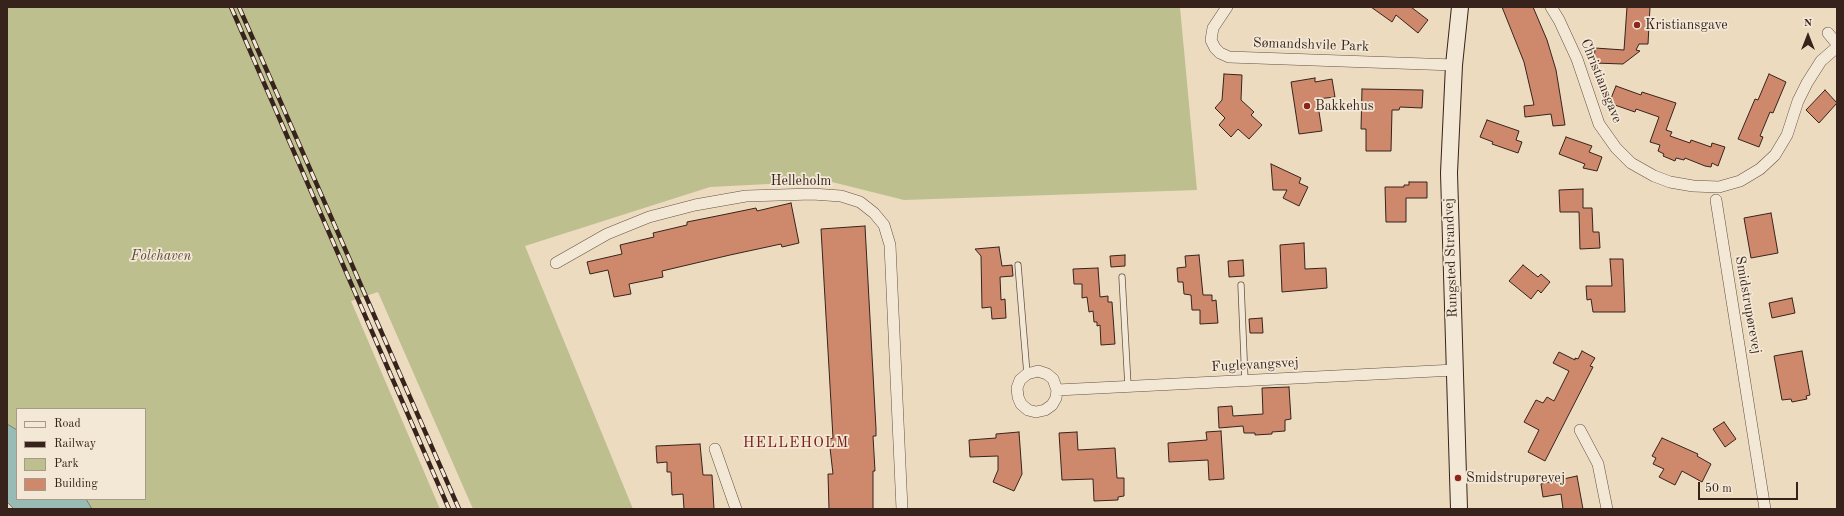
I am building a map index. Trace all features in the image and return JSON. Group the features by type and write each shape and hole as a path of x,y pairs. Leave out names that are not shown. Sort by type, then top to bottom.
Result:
{"main road":[{"name":"Rungsted Strandvej","path":"1457,8 1449,175 1459,509"}],"street":[{"name":"Sømandshvile Park","path":"1226,7 1213,28 1211,40 1215,48 1220,53 1229,57 1454,65"},
{"name":"Christiansgave","path":"1551,7 1559,20 1577,59 1599,124 1616,148 1631,163 1654,176 1670,182 1693,186 1719,187 1740,181 1760,169 1775,155 1787,136 1798,100 1807,83 1821,61 1837,45 1828,33"},
{"name":"Helleholm","path":"556,263 606,234 649,217 695,205 746,196 812,194 841,196 860,202 874,213 884,225 890,245 902,509"},
{"name":"Smidstrupørevej","path":"1716,200 1765,509"},
{"name":"Fuglevangsvej","path":"1057,390 1455,370"},
{"path":"1038,371 1047,374 1053,379 1057,390 1056,398 1052,405 1045,410 1036,412 1028,410 1021,404 1018,397 1017,388 1020,380 1027,374 1038,371"},
{"path":"1580,430 1598,464 1607,509"},
{"path":"715,449 736,509"}],"lane":[{"path":"1018,266 1027,374"},
{"path":"1122,277 1128,386"},
{"path":"1241,285 1245,380"}],"green space":[{"name":"Folehaven","path":"7,7 1180,7 1197,190 904,200 828,181 710,187 525,246 633,509 473,509 378,292 351,301 440,509 92,509 87,500 146,500 146,408 16,408 16,429 7,424"}],"water":[{"path":"7,424 16,429 16,500 87,500 92,509 14,509 7,502"}],"building":[{"path":"1371,7 1411,7 1428,20 1418,33 1396,15 1392,22"},
{"path":"1502,7 1533,7 1547,40 1556,70 1565,125 1553,126 1551,114 1525,117 1524,106 1534,105 1524,62"},
{"name":"Kristiansgave","path":"1627,7 1650,7 1648,44 1639,44 1636,50 1640,51 1623,64 1594,63 1595,48 1624,50"},
{"path":"1224,74 1242,75 1241,100 1254,112 1251,115 1262,125 1249,139 1238,129 1231,137 1219,125 1225,118 1215,108 1222,100"},
{"path":"1769,74 1786,82 1773,113 1770,112 1760,136 1763,137 1759,147 1738,139 1755,99 1758,100"},
{"name":"Bakkehus","path":"1315,78 1315,82 1332,79 1335,97 1317,99 1322,131 1299,134 1291,82"},
{"path":"1616,86 1641,95 1642,92 1676,103 1666,130 1672,132 1670,136 1690,143 1691,140 1711,147 1712,143 1725,147 1718,166 1712,163 1711,167 1705,166 1685,158 1684,160 1676,158 1675,161 1663,156 1664,154 1658,151 1660,145 1650,142 1659,117 1636,109 1635,112 1609,103"},
{"path":"1362,89 1423,90 1422,108 1400,107 1399,110 1392,110 1391,151 1366,151 1366,129 1361,129"},
{"path":"1825,90 1837,103 1819,123 1806,110"},
{"path":"1487,120 1519,131 1516,140 1522,142 1518,153 1492,144 1493,142 1480,137"},
{"path":"1566,137 1592,146 1589,152 1602,157 1597,171 1583,168 1585,164 1559,154"},
{"path":"1271,164 1301,178 1299,183 1308,187 1299,206 1283,198 1287,190 1273,190"},
{"path":"1409,182 1427,182 1427,198 1406,198 1406,222 1386,222 1385,187 1404,187 1404,185 1409,185"},
{"path":"1583,189 1583,208 1592,208 1593,232 1599,232 1600,248 1580,249 1579,212 1560,212 1559,190"},
{"path":"791,203 799,243 782,247 781,244 662,271 663,277 629,284 631,294 614,297 608,270 590,274 587,262 622,254 620,245 654,237 653,233 687,225 687,222 756,208 757,211"},
{"path":"1771,213 1778,253 1751,258 1744,218"},
{"path":"865,226 876,429 876,436 873,436 875,471 873,471 873,509 829,509 828,474 833,474 829,439 833,438 821,229"},
{"path":"1304,243 1305,269 1326,268 1327,288 1282,292 1280,245"},
{"path":"999,247 1002,266 1012,265 1013,276 1000,277 1001,300 1005,299 1006,318 992,319 991,307 982,308 981,256 975,249"},
{"path":"1125,255 1125,266 1111,267 1110,256"},
{"path":"1199,255 1203,295 1212,295 1212,301 1216,300 1218,323 1200,324 1200,310 1192,310 1191,295 1184,294 1183,282 1178,282 1177,268 1186,267 1185,256"},
{"path":"1610,259 1623,259 1625,312 1593,312 1591,299 1587,300 1586,286 1612,286"},
{"path":"1243,260 1244,276 1229,277 1228,261"},
{"path":"1523,265 1538,277 1541,274 1550,282 1541,293 1538,290 1531,299 1509,281"},
{"path":"1098,268 1100,297 1108,296 1108,302 1112,302 1115,344 1101,345 1100,325 1097,326 1097,322 1094,322 1093,311 1089,312 1087,297 1082,298 1082,284 1074,284 1073,269"},
{"path":"1792,298 1795,313 1772,318 1769,303"},
{"path":"1262,318 1263,333 1250,333 1249,319"},
{"path":"1582,351 1595,358 1590,366 1593,367 1545,461 1528,452 1539,430 1524,422 1536,400 1543,403 1547,397 1554,401 1569,371 1553,363 1559,352 1575,360 1575,358 1578,359"},
{"path":"1802,351 1810,395 1806,396 1807,399 1792,402 1791,399 1782,400 1774,356"},
{"path":"1289,387 1291,419 1285,420 1285,431 1272,432 1272,434 1255,435 1255,433 1244,433 1243,426 1219,428 1218,407 1232,406 1233,416 1263,414 1262,388"},
{"path":"1724,422 1736,439 1725,447 1713,429"},
{"path":"1221,431 1224,479 1209,480 1208,460 1169,462 1168,443 1207,440 1206,432"},
{"path":"1019,432 1022,474 1014,491 993,482 998,470 998,456 970,457 969,440 996,438 996,434"},
{"path":"1077,432 1078,450 1115,448 1117,478 1124,478 1124,496 1118,497 1118,500 1094,501 1093,479 1062,480 1059,433"},
{"path":"1662,438 1698,454 1697,456 1711,464 1702,482 1682,471 1675,485 1659,477 1664,469 1653,464 1656,458 1652,456"},
{"path":"700,444 703,475 712,475 714,509 684,509 683,494 672,495 671,472 667,472 667,462 657,463 656,446"},
{"path":"1577,476 1583,509 1563,509 1561,494 1543,497 1541,484"}],"railway":[{"path":"231,7 449,509"},
{"path":"239,7 459,509"}],"place":[{"name":"Kristiansgave","path":"1637,25"},
{"name":"Bakkehus","path":"1307,106"},
{"name":"Smidstrupørevej","path":"1458,478"}],"district":[{"name":"HELLEHOLM","path":"796,443"}]}
